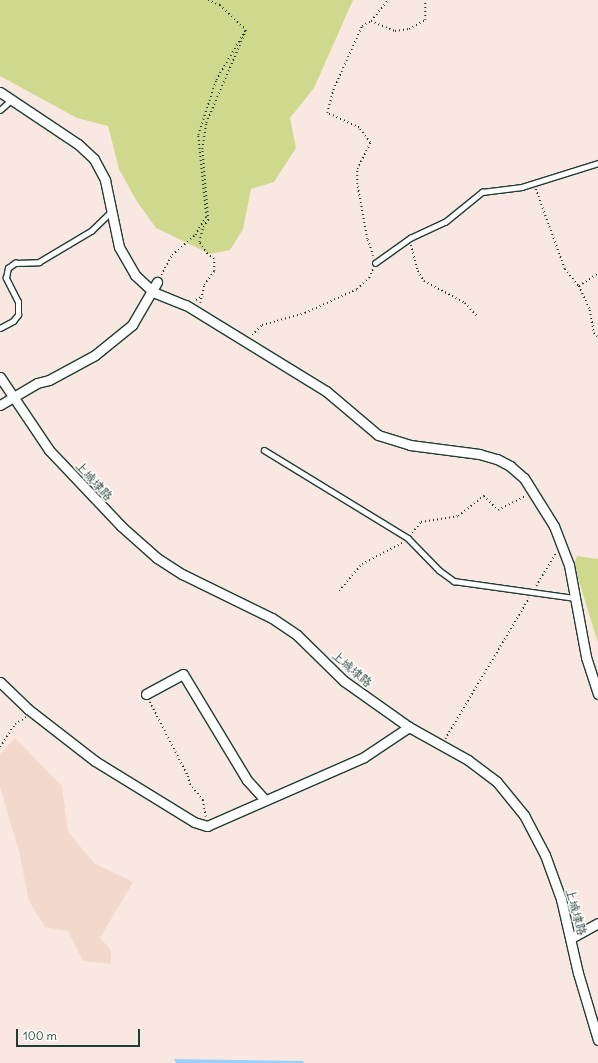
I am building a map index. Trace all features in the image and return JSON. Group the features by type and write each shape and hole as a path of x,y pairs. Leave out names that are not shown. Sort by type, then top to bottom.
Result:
{"street":[{"path":"0,92 78,144 94,159 105,180 119,246 135,275 152,292 195,311 326,390 378,435 410,445 479,454 497,459 510,466 534,492 561,544 577,598 586,657 598,694"},
{"path":"0,405 37,383 49,380 95,355 132,325 157,282"},
{"name":"上城埭路","path":"0,377 49,450 121,526 157,558 182,574 272,618 297,635 344,681 409,727 442,744 497,782 524,815 545,855 571,938 578,973 598,1040"},
{"path":"146,694 183,674 247,780 265,800"},
{"path":"0,682 33,713 95,761 194,822 207,826 364,757 409,727"},
{"path":"571,938 598,923"}],"lane":[{"path":"0,110 11,100"},
{"path":"375,263 410,238 445,222 482,192 510,190 598,163"},
{"path":"0,328 13,321 18,315 18,302 6,278 8,268 15,263 39,262 91,231 111,212"},
{"path":"264,450 408,538 438,570 454,581 532,593 577,598"}],"path":[{"path":"208,0 220,5 246,30"},
{"path":"245,342 262,325 305,313 357,289 369,278 375,263 367,239 357,184 357,169 370,143 359,128 327,113 333,90 357,35 362,26 371,21 388,0"},
{"path":"371,21 395,31 409,30 425,20 426,0"},
{"path":"157,282 172,255 194,235 206,217 198,135 216,80 246,30"},
{"path":"195,311 202,298 204,285 214,271 214,258 207,254 199,242 203,227 208,220 202,149 206,123 246,30"},
{"path":"534,183 565,269 579,286 590,310 594,333 598,337"},
{"path":"410,238 418,271 424,281 465,303 478,317"},
{"path":"579,286 598,273"},
{"path":"339,591 362,564 402,544 422,522 458,516 484,496 498,510 534,492"},
{"path":"442,744 561,544"},
{"path":"146,694 180,758 190,784 203,800 207,826"},
{"path":"0,747 15,724 33,713"}],"shaded area":[{"path":"15,738 62,786 68,832 94,863 133,882 100,938 111,950 111,964 83,961 68,931 45,927 29,901 19,851 0,787 0,754"}],"green space":[{"path":"0,0 353,0 314,88 290,118 296,148 274,182 251,189 243,229 230,250 210,254 156,228 136,200 119,169 108,126 77,118 0,76"},
{"path":"577,556 598,559 598,643 574,565"}],"water":[{"path":"174,1059 303,1061 304,1063 176,1063"}]}
